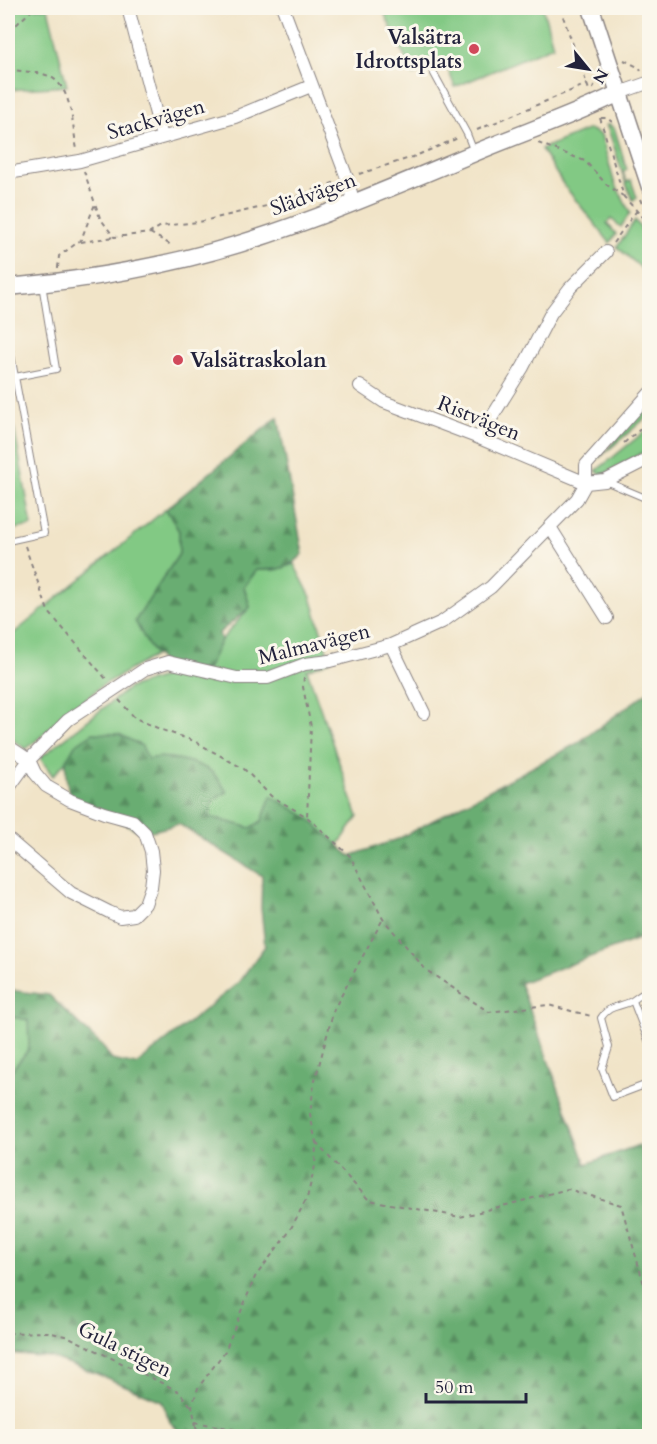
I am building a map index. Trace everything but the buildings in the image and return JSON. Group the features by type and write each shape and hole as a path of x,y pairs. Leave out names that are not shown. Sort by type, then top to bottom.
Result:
{"street":[{"path":"128,8 162,137"},
{"path":"283,8 347,178 354,204"},
{"path":"591,8 619,93 644,191"},
{"path":"619,93 650,82"},
{"name":"Stackvägen","path":"8,173 80,161 235,117 311,86"},
{"name":"Slädvägen","path":"8,287 136,270 239,244 354,204 474,153 594,106 619,93"},
{"path":"479,438 523,367 550,313 570,288 606,252"},
{"name":"Ristvägen","path":"360,386 384,402 479,438 586,483"},
{"name":"Malmavägen","path":"8,789 29,760 68,720 145,669 168,662 237,678 268,678 305,664 330,661 392,645 442,622 491,587 577,499 586,483 586,465 650,393"},
{"path":"586,483 605,481 650,458"},
{"path":"550,527 607,618"},
{"name":"Malmavägen","path":"392,645 424,713"},
{"path":"8,746 29,760 34,773 46,786 81,804 133,821 145,833 151,851 153,870 151,887 145,904 134,915 120,917 109,912 71,892 8,839"}],"lane":[{"path":"432,68 467,134 474,153"},
{"path":"15,377 56,369 42,284"},
{"path":"8,339 44,533 8,541"},
{"path":"605,481 650,500"},
{"path":"650,990 640,994 633,1001 606,1010 601,1018 609,1047 602,1069 613,1097 650,1083"},
{"path":"633,1001 650,1046"}],"path":[{"path":"8,28 16,25 33,8"},
{"path":"590,93 597,76 597,67 609,63"},
{"path":"8,69 48,75 57,81 66,96 80,161 99,218 114,237"},
{"path":"78,242 150,233 161,226 199,222 279,203 413,157 587,84"},
{"path":"600,118 607,118 614,124"},
{"path":"538,143 585,161 607,185 624,197"},
{"path":"644,191 650,224"},
{"path":"59,282 57,270 59,256 81,240 95,204"},
{"path":"606,252 638,209"},
{"path":"150,233 172,246 183,244"},
{"path":"22,538 48,611 114,689 121,703 135,718 194,741 244,769 271,796 307,817 350,856 383,919 426,970 489,1012 548,1005 601,1018"},
{"path":"305,664 303,687 311,727 307,817"},
{"path":"272,1437 195,1424 192,1406 198,1388 225,1351 255,1277 289,1232 307,1198 315,1166 316,1143 310,1114 314,1084 334,1009 383,919"},
{"path":"316,1143 369,1200 460,1217 568,1189 621,1205 650,1305"},
{"name":"Gula stigen","path":"8,1333 48,1332 69,1337 178,1391 191,1407 198,1437"},
{"path":"8,1429 68,1437"}],"green space":[{"path":"8,8 48,8 67,86 8,90"},
{"name":"Valsätra Idrottsplats","path":"382,8 543,8 553,46 455,87 445,62 413,75"},
{"path":"606,125 610,125 615,130 627,170 623,172 626,182 631,180 637,198 633,200 625,182"},
{"path":"589,129 601,135 614,181 630,213 621,227 611,219 607,223 616,234 610,243 563,184 541,149"},
{"path":"635,220 649,240 649,280 640,267 617,247"},
{"path":"8,395 32,526 8,530"},
{"path":"649,403 649,415 598,459"},
{"path":"278,417 303,554 288,566 256,570 244,587 250,607 219,633 221,640 206,671 164,664 148,645 135,621 179,554 179,531 166,509"},
{"path":"649,428 649,449 606,473 601,474 596,471"},
{"path":"166,509 179,531 179,554 158,587 148,645 156,655 101,686 26,749 8,736 8,638"},
{"path":"294,564 311,597 330,661 307,670 358,817 332,854 271,797 262,821 251,828 209,817 213,800 147,759 75,745 66,761 53,776 40,758 129,688 170,675 206,671 221,640 250,607 244,587 257,570 276,570"},
{"path":"649,691 649,935 520,983 586,1164 639,1145 649,1170 649,1436 184,1436 170,1422 162,1401 50,1357 8,1353 8,1205 10,1199 8,1075 29,1049 28,1020 8,1018 8,987 16,991 49,995 103,1047 112,1060 136,1065 238,983 265,946 261,908 262,876 179,824 145,833 70,800 66,761 75,745 93,733 119,734 142,746 148,759 170,758 202,767 214,774 227,792 213,800 209,817 251,828 262,821 271,796 307,817 350,856 398,839 576,744"},
{"path":"8,1018 29,1020 29,1049 8,1075"}],"place":[{"name":"Valsätra Idrottsplats","path":"474,49"},
{"name":"Valsätraskolan","path":"178,360"}]}
